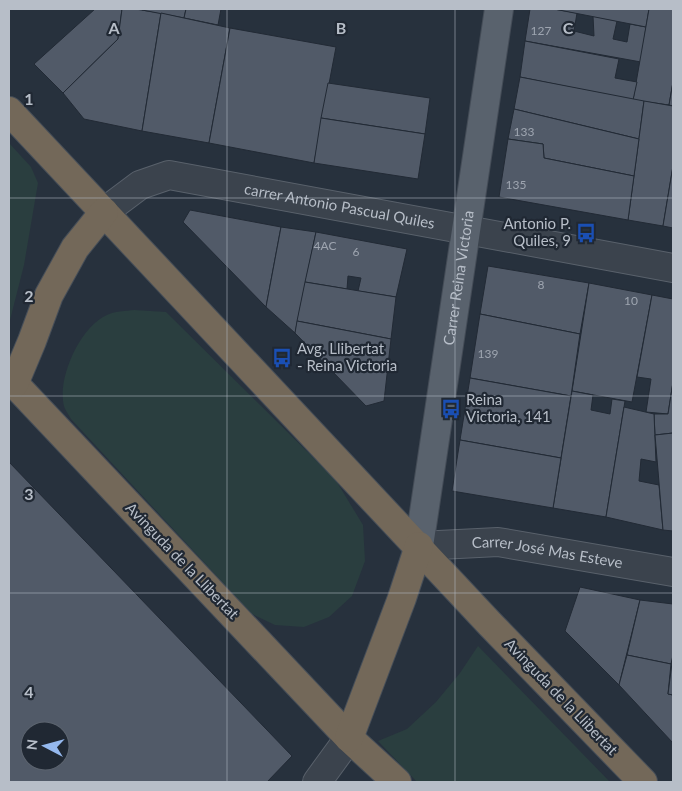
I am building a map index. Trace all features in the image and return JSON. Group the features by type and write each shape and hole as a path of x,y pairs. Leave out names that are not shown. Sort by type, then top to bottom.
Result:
{"highway":[{"name":"Avinguda de la Llibertat","path":"9,111 419,546 490,624 642,782"},
{"name":"Avinguda de la Llibertat","path":"104,212 75,248 49,295 11,384 349,738 397,782"},
{"path":"349,738 402,598 419,546"}],"main road":[{"name":"Carrer Reina Victoria","path":"419,546 499,9"}],"street":[{"name":"carrer Antonio Pascual Quiles","path":"104,212 140,185 169,175 673,268"},
{"name":"Carrer José Mas Esteve","path":"419,546 498,542 673,572"},
{"path":"317,782 349,738"}],"green space":[{"path":"9,143 31,167 38,183 24,265 9,324"},
{"path":"134,310 166,312 335,479 363,525 365,561 352,596 329,617 304,627 275,625 252,614 71,419 64,406 63,395 67,368 73,354 88,330 97,321 110,314"},
{"path":"478,646 610,782 417,782 378,741 407,729 436,702 460,673"}],"building":[{"path":"95,9 122,9 118,39 63,93 34,64"},
{"path":"122,9 161,13 142,131 84,119 63,93 118,39"},
{"path":"143,9 186,9 184,18"},
{"path":"186,9 221,9 218,25 184,18"},
{"path":"530,9 554,9 577,13 574,31 594,36 593,16 617,21 613,39 627,42 630,24 646,27 641,62 525,41"},
{"path":"554,9 649,9 646,27"},
{"path":"649,9 673,9 673,82 669,105 633,100"},
{"path":"161,13 230,28 209,143 142,131"},
{"path":"230,28 336,47 314,163 209,143"},
{"path":"525,41 619,59 615,78 637,82 633,100 520,77"},
{"path":"520,77 644,101 639,139 514,109"},
{"path":"673,82 673,106 669,105"},
{"path":"328,83 430,98 425,134 321,118"},
{"path":"644,101 673,106 673,166 663,226 628,220"},
{"path":"514,109 639,139 634,176 544,158 543,144 508,139"},
{"path":"321,118 425,134 418,179 314,163"},
{"path":"508,139 543,144 544,158 634,176 628,220 499,197"},
{"path":"673,166 673,228 663,226"},
{"path":"190,210 281,227 266,307 183,222"},
{"path":"281,227 316,232 295,333 266,307"},
{"path":"316,232 407,249 396,297 358,291 361,278 348,276 347,289 305,282"},
{"path":"488,266 589,283 580,334 480,314"},
{"path":"305,282 396,297 391,339 297,321"},
{"path":"589,283 652,295 632,402 572,391"},
{"path":"652,295 673,299 673,382 668,414 646,412 651,379 637,377"},
{"path":"480,314 580,334 571,396 470,378"},
{"path":"297,321 391,339 384,401 366,406 295,333"},
{"path":"470,378 571,396 561,458 460,440"},
{"path":"673,382 673,433 655,435 654,414 668,414"},
{"path":"572,391 593,395 591,410 610,414 612,399 625,401 606,517 553,508"},
{"path":"624,407 654,414 656,462 641,459 639,481 659,485 663,530 606,517"},
{"path":"673,433 673,531 663,530 655,435"},
{"path":"460,440 561,458 553,508 452,491"},
{"path":"9,462 292,756 267,782 9,782"},
{"path":"580,587 640,600 619,685 565,631"},
{"path":"640,600 673,604 673,655 671,664 627,655"},
{"path":"627,655 671,664 668,694 673,695 673,743 619,685"},
{"path":"673,655 673,695 668,694"}],"place":[{"name":"Antonio P. Quiles, 9","path":"586,233"},
{"name":"Avg. Llibertat - Reina Victoria","path":"282,358"},
{"name":"Reina Victoria, 141","path":"451,409"}]}
